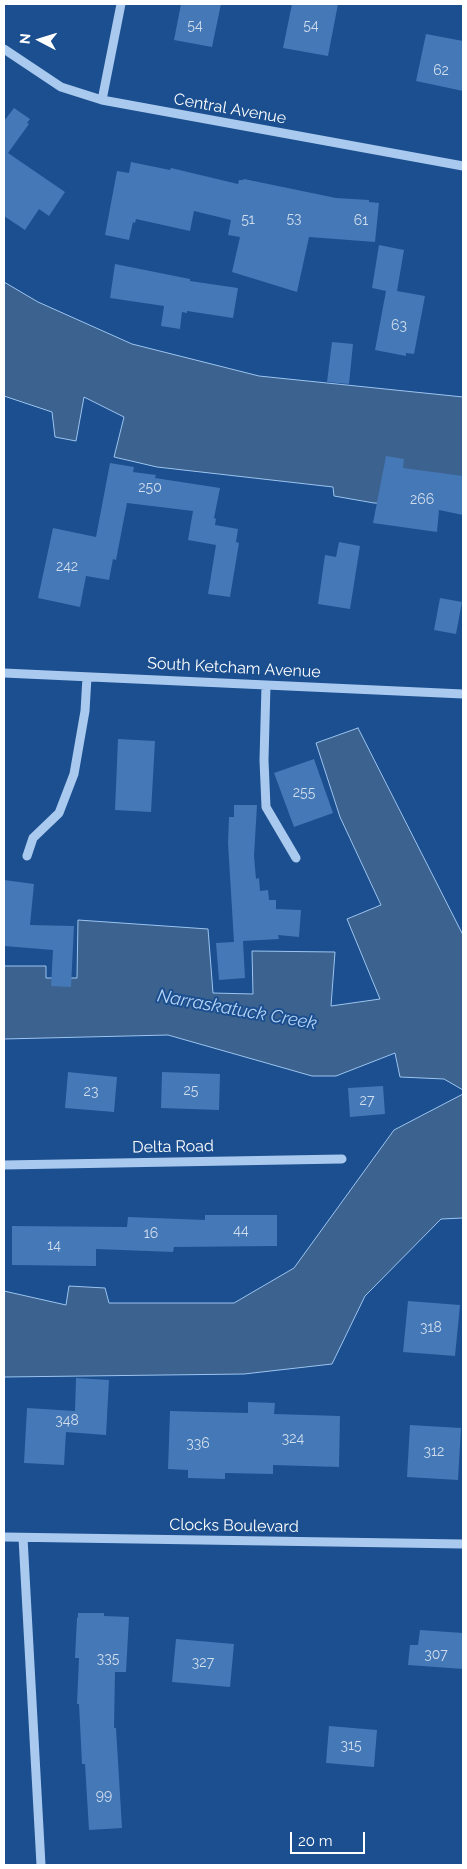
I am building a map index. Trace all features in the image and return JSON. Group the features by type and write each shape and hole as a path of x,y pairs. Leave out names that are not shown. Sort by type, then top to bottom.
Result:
{"street":[{"path":"102,100 120,4"},
{"name":"Central Avenue","path":"4,49 61,87 102,100 463,166"},
{"name":"South Ketcham Avenue","path":"4,673 463,694"},
{"path":"27,856 33,838 59,813 74,774 85,711 87,677"},
{"path":"266,685 264,760 266,807 296,858"},
{"name":"Delta Road","path":"4,1165 342,1159"},
{"name":"Clocks Boulevard","path":"4,1537 463,1544"},
{"path":"23,1538 41,1865"}],"water":[{"path":"4,282 38,302 132,344 259,376 463,397 463,506 374,503 334,496 333,487 157,467 114,457 124,417 84,397 76,441 55,437 52,412 4,396"},
{"name":"Narraskatuck Creek","path":"358,728 463,935 463,1090 444,1079 400,1077 395,1053 336,1076 312,1076 168,1035 4,1039 4,966 46,966 46,978 77,978 78,920 208,929 213,993 253,994 252,951 335,952 331,1006 380,999 347,919 381,905 340,817 316,743"},
{"path":"463,1094 463,1218 441,1219 365,1296 332,1364 244,1374 4,1377 4,1291 66,1305 69,1286 105,1288 109,1303 234,1303 294,1268 394,1130"}],"building":[{"path":"181,4 221,4 212,47 174,40"},
{"path":"292,4 338,4 328,56 283,48"},
{"path":"426,34 463,41 463,91 416,81"},
{"path":"14,108 30,119 27,123 29,124 8,153 65,192 49,216 39,209 25,230 4,216 4,121"},
{"path":"131,162 170,170 171,168 238,184 239,180 244,179 336,198 369,200 369,202 379,203 375,242 309,237 297,292 232,272 240,237 228,235 231,220 194,211 190,231 136,219 135,223 133,222 129,240 105,235 117,171 129,173"},
{"path":"379,245 404,250 397,291 425,296 414,354 406,353 406,356 375,350 386,291 372,288"},
{"path":"115,264 190,279 190,281 238,288 233,318 187,311 187,313 182,312 180,329 161,326 164,306 110,298"},
{"path":"332,342 353,344 349,384 327,382"},
{"path":"386,456 404,459 403,468 463,476 463,515 439,510 437,532 373,523"},
{"path":"110,463 134,467 133,472 156,475 155,478 220,488 214,518 216,519 215,525 238,529 236,542 239,543 230,597 208,594 216,545 188,540 193,511 127,503 116,560 113,559 109,580 86,576 80,607 38,598 53,528 96,537"},
{"path":"339,542 360,546 350,609 318,604 325,555 336,557"},
{"path":"440,598 462,602 456,634 434,630"},
{"path":"118,739 155,741 151,812 115,810"},
{"path":"314,759 333,813 294,827 274,773"},
{"path":"234,805 257,805 254,856 256,879 259,878 260,891 268,890 269,900 276,900 276,909 301,910 299,937 278,935 279,939 243,941 245,978 219,980 216,943 234,942 228,843 229,817 234,817"},
{"path":"4,880 34,884 30,925 74,926 71,987 51,986 53,950 4,946"},
{"path":"68,1072 117,1077 114,1112 65,1108"},
{"path":"162,1072 220,1074 219,1110 161,1108"},
{"path":"383,1086 385,1114 350,1117 348,1088"},
{"path":"205,1215 277,1215 277,1246 174,1247 173,1252 96,1249 96,1266 12,1265 12,1226 127,1227 128,1217 205,1220"},
{"path":"408,1301 460,1305 455,1356 403,1352"},
{"path":"76,1378 109,1380 106,1435 66,1432 64,1465 24,1463 27,1408 75,1411"},
{"path":"248,1402 275,1403 274,1414 340,1416 339,1467 273,1465 273,1474 225,1473 225,1479 188,1478 188,1470 168,1469 170,1411 248,1413"},
{"path":"410,1425 461,1428 458,1480 407,1477"},
{"path":"78,1613 104,1613 104,1616 129,1617 126,1672 115,1672 114,1728 116,1728 122,1828 89,1830 85,1764 82,1764 79,1704 77,1704 79,1658 75,1658"},
{"path":"420,1630 463,1633 463,1669 408,1665 410,1645 418,1645"},
{"path":"176,1639 234,1644 230,1687 172,1682"},
{"path":"329,1726 377,1730 374,1767 326,1763"}]}
